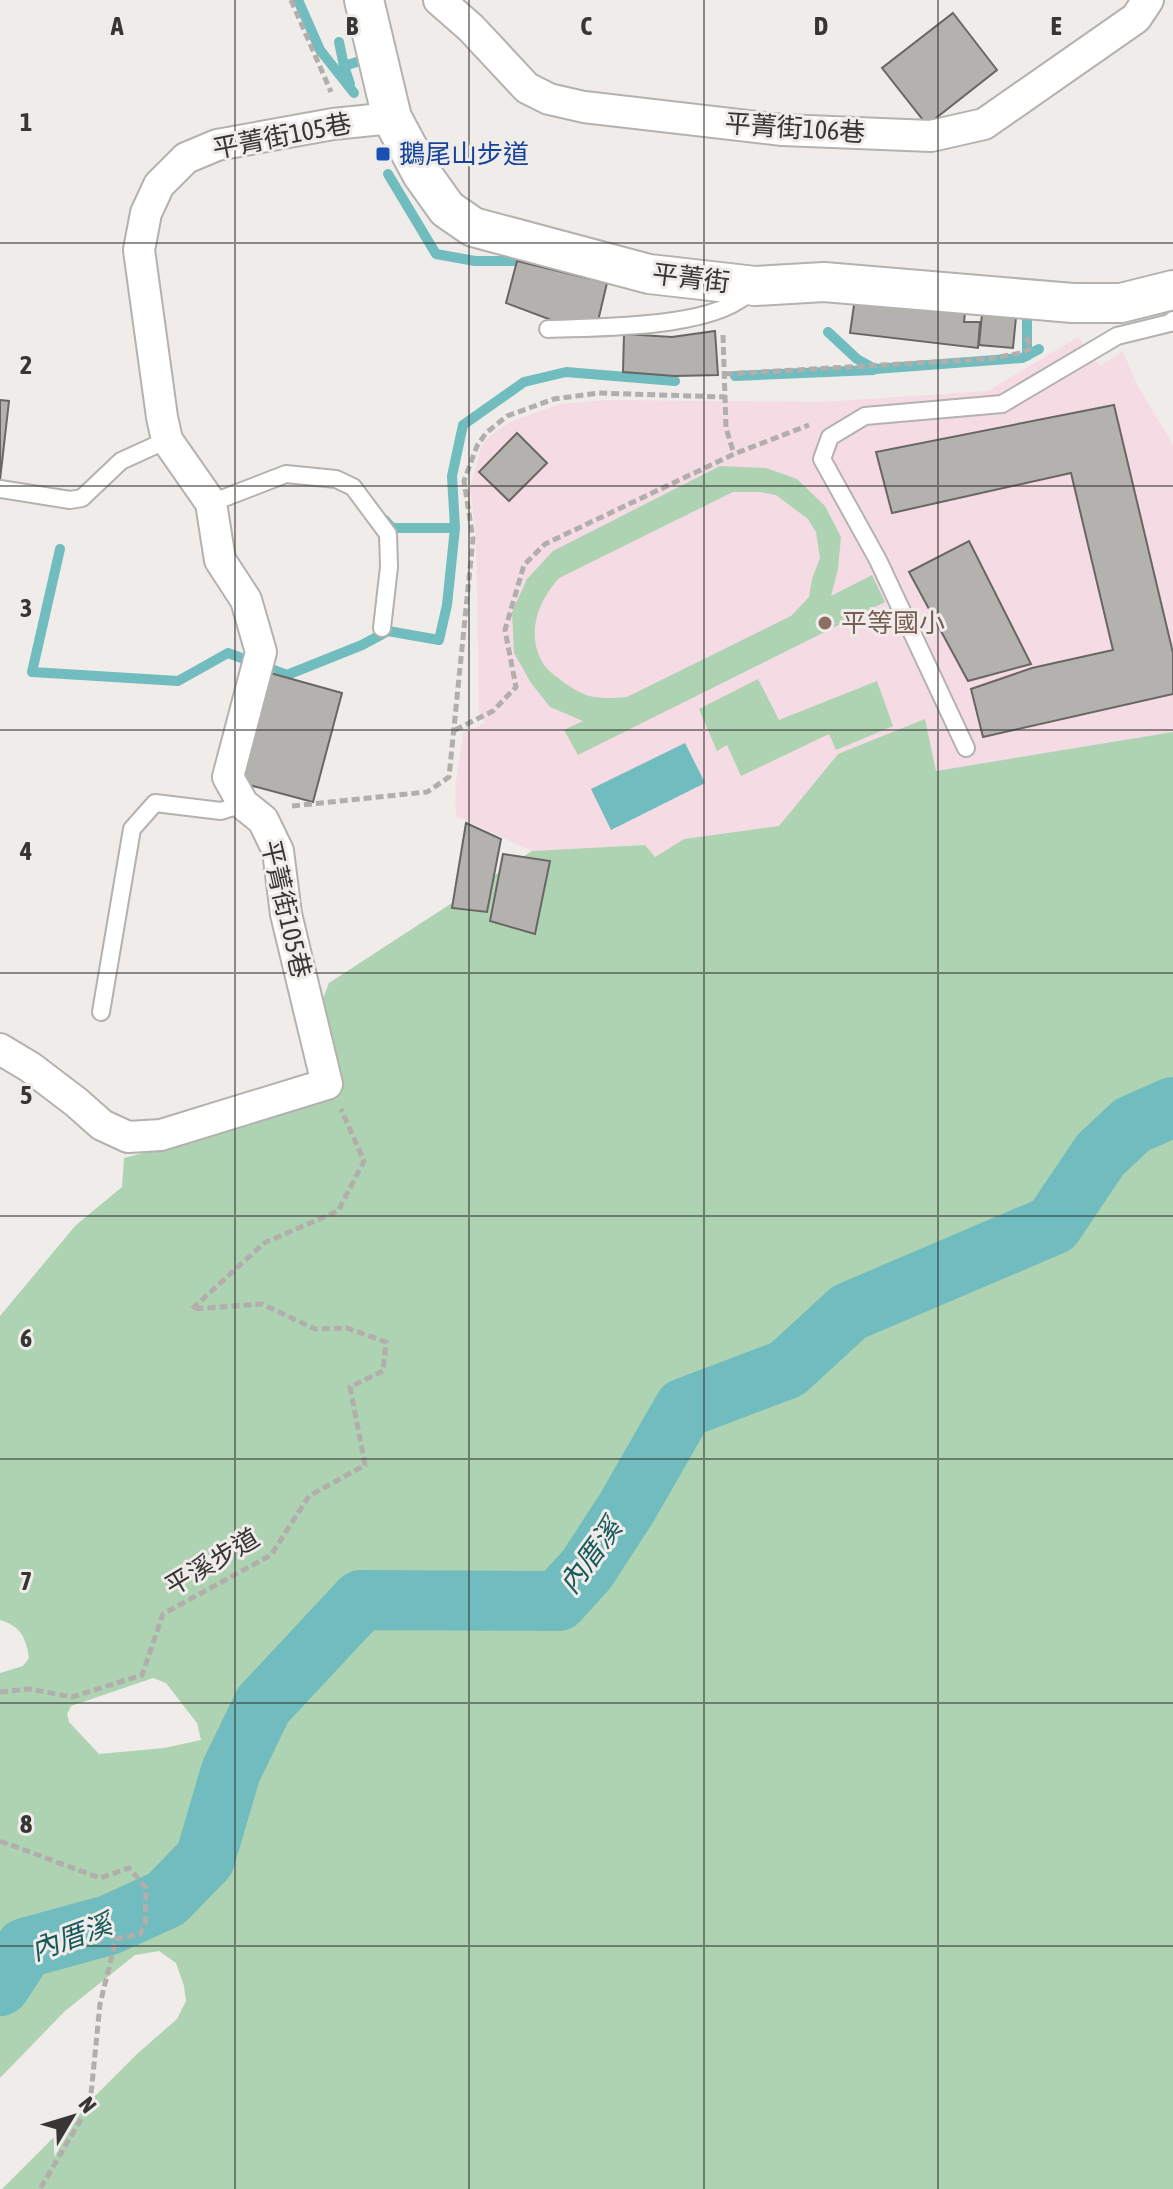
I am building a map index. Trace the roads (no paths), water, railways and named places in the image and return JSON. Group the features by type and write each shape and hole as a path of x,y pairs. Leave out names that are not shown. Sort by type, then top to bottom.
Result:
{"street":[{"name":"平菁街","path":"364,0 392,118 422,174 447,209 473,227 649,274 750,292 824,282 1073,303 1121,303 1173,290"},
{"name":"平菁街106巷","path":"439,0 471,28 527,88 549,99 584,107 783,130 931,136 984,124 1136,18 1148,0"},
{"name":"平菁街105巷","path":"0,1049 30,1067 102,1125 128,1137 161,1135 327,1084 286,914 278,851 228,777 261,652 246,600 220,560 211,503 167,440 139,250 146,213 159,185 186,158 217,145 333,124 392,118"}],"lane":[{"path":"548,329 651,325 718,311 750,292"},
{"path":"966,748 878,560 822,459 830,437 865,416 1002,404 1117,336 1173,320"},
{"path":"0,489 70,500 82,498 121,461 167,440"},
{"path":"211,503 286,474 336,479 353,487 388,534 389,567 382,628"},
{"path":"101,1012 132,829 155,803 253,812"}],"water":[{"path":"685,743 705,783 611,830 591,789"}],"waterway":[{"path":"298,0 320,50 354,93"},
{"path":"339,42 350,84"},
{"path":"344,66 360,61"},
{"path":"388,174 436,254 475,261 515,261"},
{"path":"1027,318 1027,356"},
{"path":"828,332 857,359 875,369 1022,358 1039,349"},
{"path":"735,376 873,370"},
{"path":"385,520 392,528 455,528 452,476 463,425 524,382 566,372 675,381"},
{"path":"60,549 32,672 178,681 228,653 287,675 362,645 388,631 439,640 447,605 455,528"},
{"name":"內厝溪","path":"0,1986 25,1948 109,1925 166,1899 205,1859 231,1771 263,1705 361,1600 558,1601 587,1569 626,1509 684,1408 787,1369 849,1312 1053,1225 1100,1155 1132,1125 1173,1107"}],"place":[{"name":"鵝尾山步道","path":"383,154"},
{"name":"平等國小","path":"825,623"}]}
